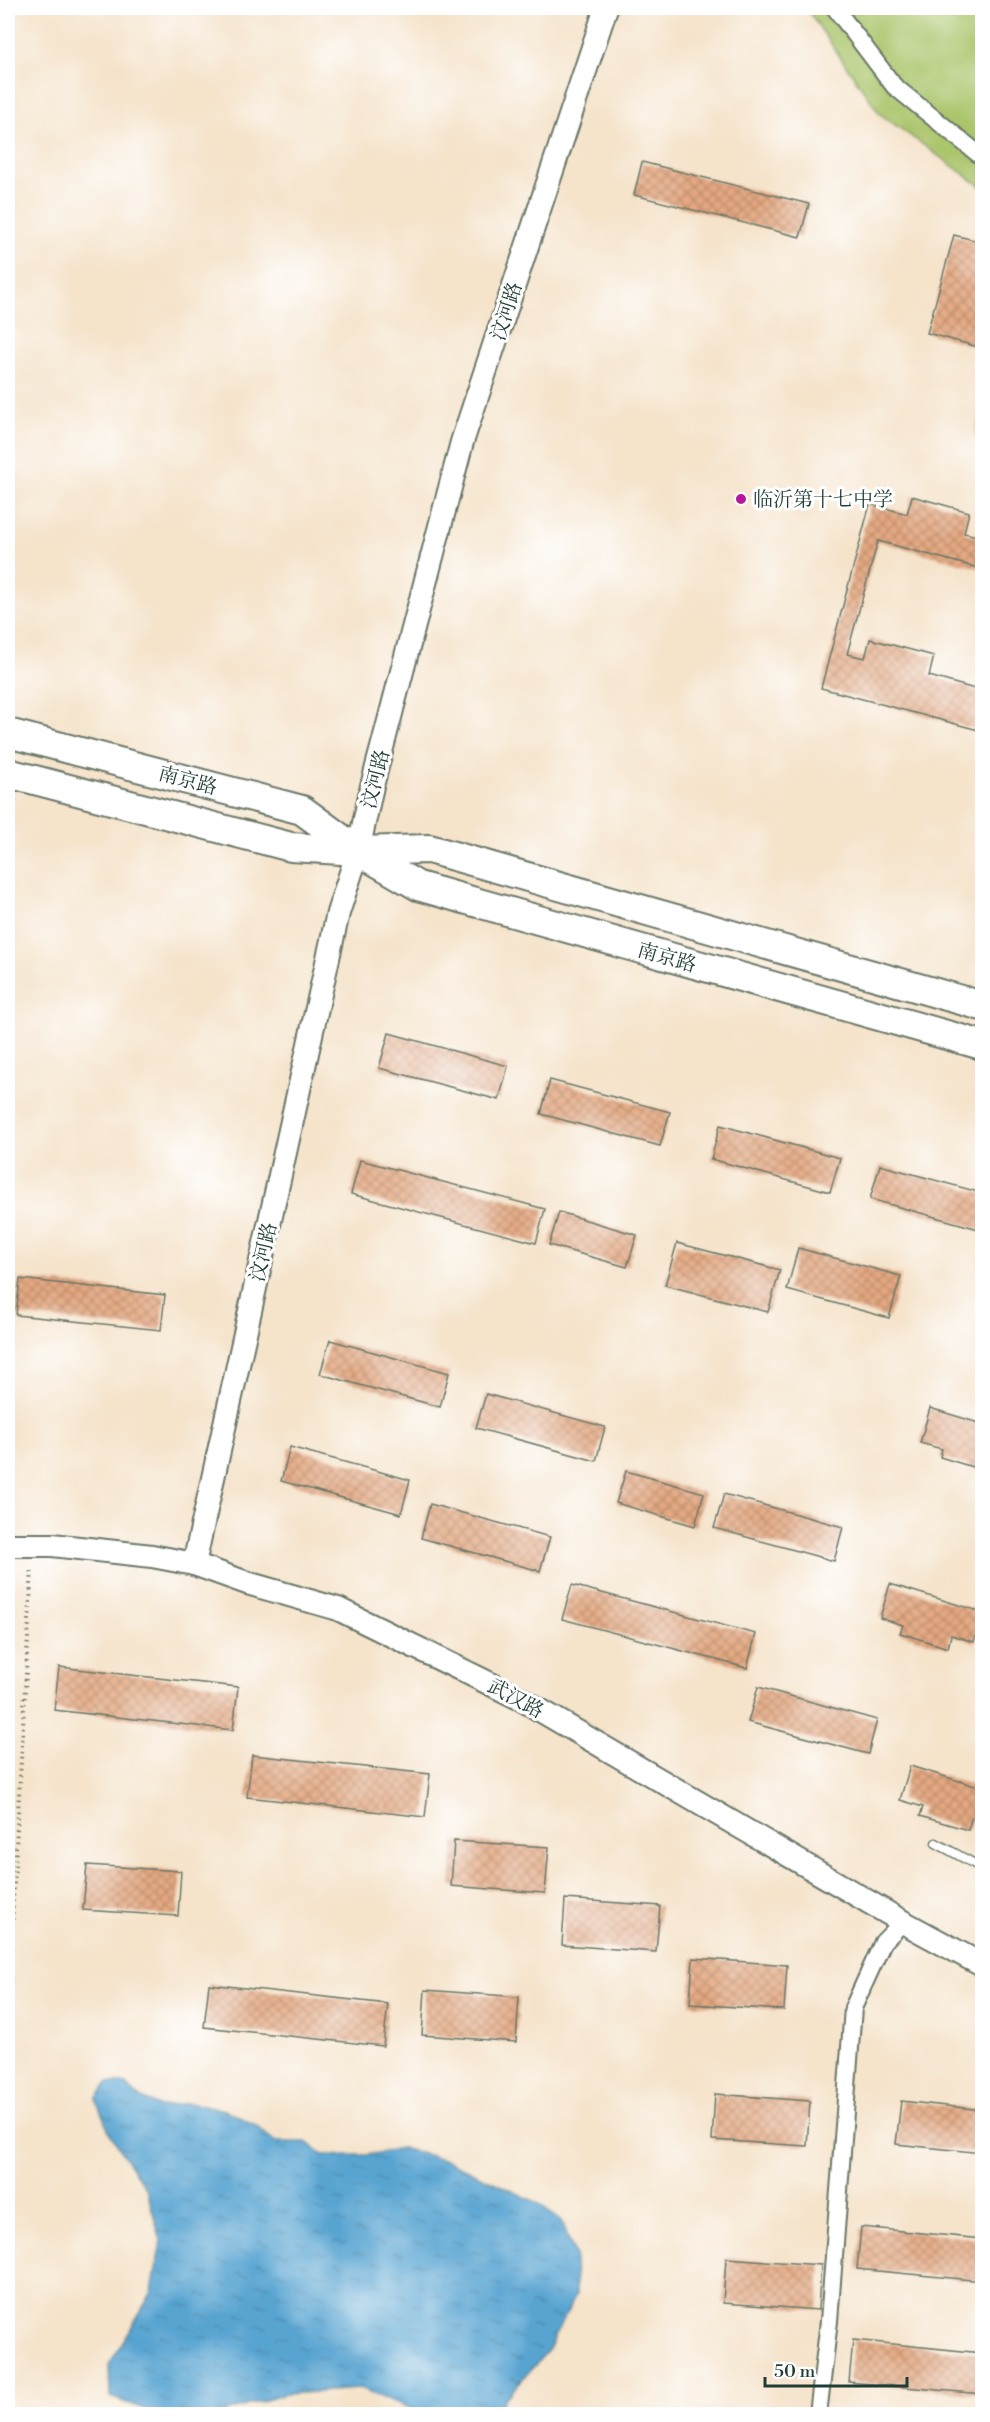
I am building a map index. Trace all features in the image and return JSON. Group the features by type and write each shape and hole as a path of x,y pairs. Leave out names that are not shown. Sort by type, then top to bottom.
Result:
{"highway":[{"name":"南京路","path":"8,733 302,810 358,851 418,886 982,1045"},
{"name":"南京路","path":"8,773 291,847 358,851 429,849 982,1006"}],"street":[{"name":"汶河路","path":"194,1564 338,913 358,851 372,786 462,442 606,8"},
{"path":"835,8 894,86 982,157"},
{"name":"武汉路","path":"8,1545 52,1545 152,1556 194,1564 247,1583 338,1609 521,1699 903,1922 982,1965"},
{"path":"818,2415 829,2321 853,2008 884,1942 903,1922"}],"lane":[{"path":"936,1844 982,1868"}],"path":[{"path":"8,2082 13,1901 32,1567"},
{"path":"8,2100 10,2415"}],"green space":[{"path":"806,8 982,8 982,187 880,114"}],"water":[{"path":"108,2082 127,2084 136,2095 160,2107 188,2103 226,2110 255,2125 275,2142 306,2142 323,2155 367,2155 402,2148 446,2160 538,2203 561,2221 575,2255 576,2294 549,2349 503,2401 500,2414 414,2414 410,2408 359,2389 286,2394 222,2413 207,2414 158,2414 110,2397 109,2365 152,2292 161,2241 147,2191 109,2132 96,2099"}],"building":[{"path":"642,162 809,204 800,237 634,195"},
{"path":"954,235 982,242 982,348 927,333"},
{"path":"982,407 982,437 974,435"},
{"path":"912,496 969,512 964,533 982,537 982,569 878,541 847,654 865,658 870,639 934,656 929,676 982,691 982,731 821,688 870,504 907,514"},
{"path":"389,1033 508,1066 499,1100 379,1068"},
{"path":"550,1080 670,1112 660,1146 541,1114"},
{"path":"720,1125 840,1158 830,1192 711,1159"},
{"path":"360,1160 545,1209 536,1243 351,1194"},
{"path":"880,1165 982,1193 982,1230 870,1199"},
{"path":"559,1212 637,1235 627,1267 549,1245"},
{"path":"677,1243 780,1270 768,1312 665,1285"},
{"path":"798,1248 901,1276 889,1318 787,1290"},
{"path":"20,1279 165,1295 161,1330 16,1315"},
{"path":"330,1340 449,1373 440,1407 320,1374"},
{"path":"486,1394 605,1427 596,1461 476,1428"},
{"path":"930,1408 982,1424 982,1470 940,1457 942,1449 920,1443"},
{"path":"290,1447 410,1480 401,1514 281,1481"},
{"path":"626,1471 704,1493 695,1526 616,1503"},
{"path":"724,1494 843,1527 834,1561 714,1528"},
{"path":"430,1504 550,1537 540,1571 421,1538"},
{"path":"890,1584 982,1612 974,1642 951,1635 948,1648 900,1633 903,1625 880,1618"},
{"path":"572,1585 756,1634 747,1668 562,1619"},
{"path":"59,1667 238,1687 233,1730 54,1710"},
{"path":"758,1687 877,1720 868,1754 748,1722"},
{"path":"252,1755 430,1774 425,1817 247,1797"},
{"path":"910,1766 982,1788 982,1820 972,1817 968,1830 920,1816 923,1807 900,1800"},
{"path":"454,1841 549,1847 545,1893 451,1886"},
{"path":"87,1865 181,1871 178,1916 83,1910"},
{"path":"565,1899 660,1906 656,1952 562,1945"},
{"path":"693,1958 787,1965 784,2010 690,2004"},
{"path":"209,1984 388,2004 383,2046 204,2027"},
{"path":"425,1990 519,1997 516,2042 422,2035"},
{"path":"715,2094 810,2101 807,2146 712,2140"},
{"path":"901,2101 982,2110 982,2153 896,2144"},
{"path":"861,2227 982,2239 982,2281 857,2269"},
{"path":"726,2258 821,2265 818,2310 723,2303"},
{"path":"853,2340 982,2353 982,2394 849,2382"}],"place":[{"name":"临沂第十七中学","path":"741,499"}]}
